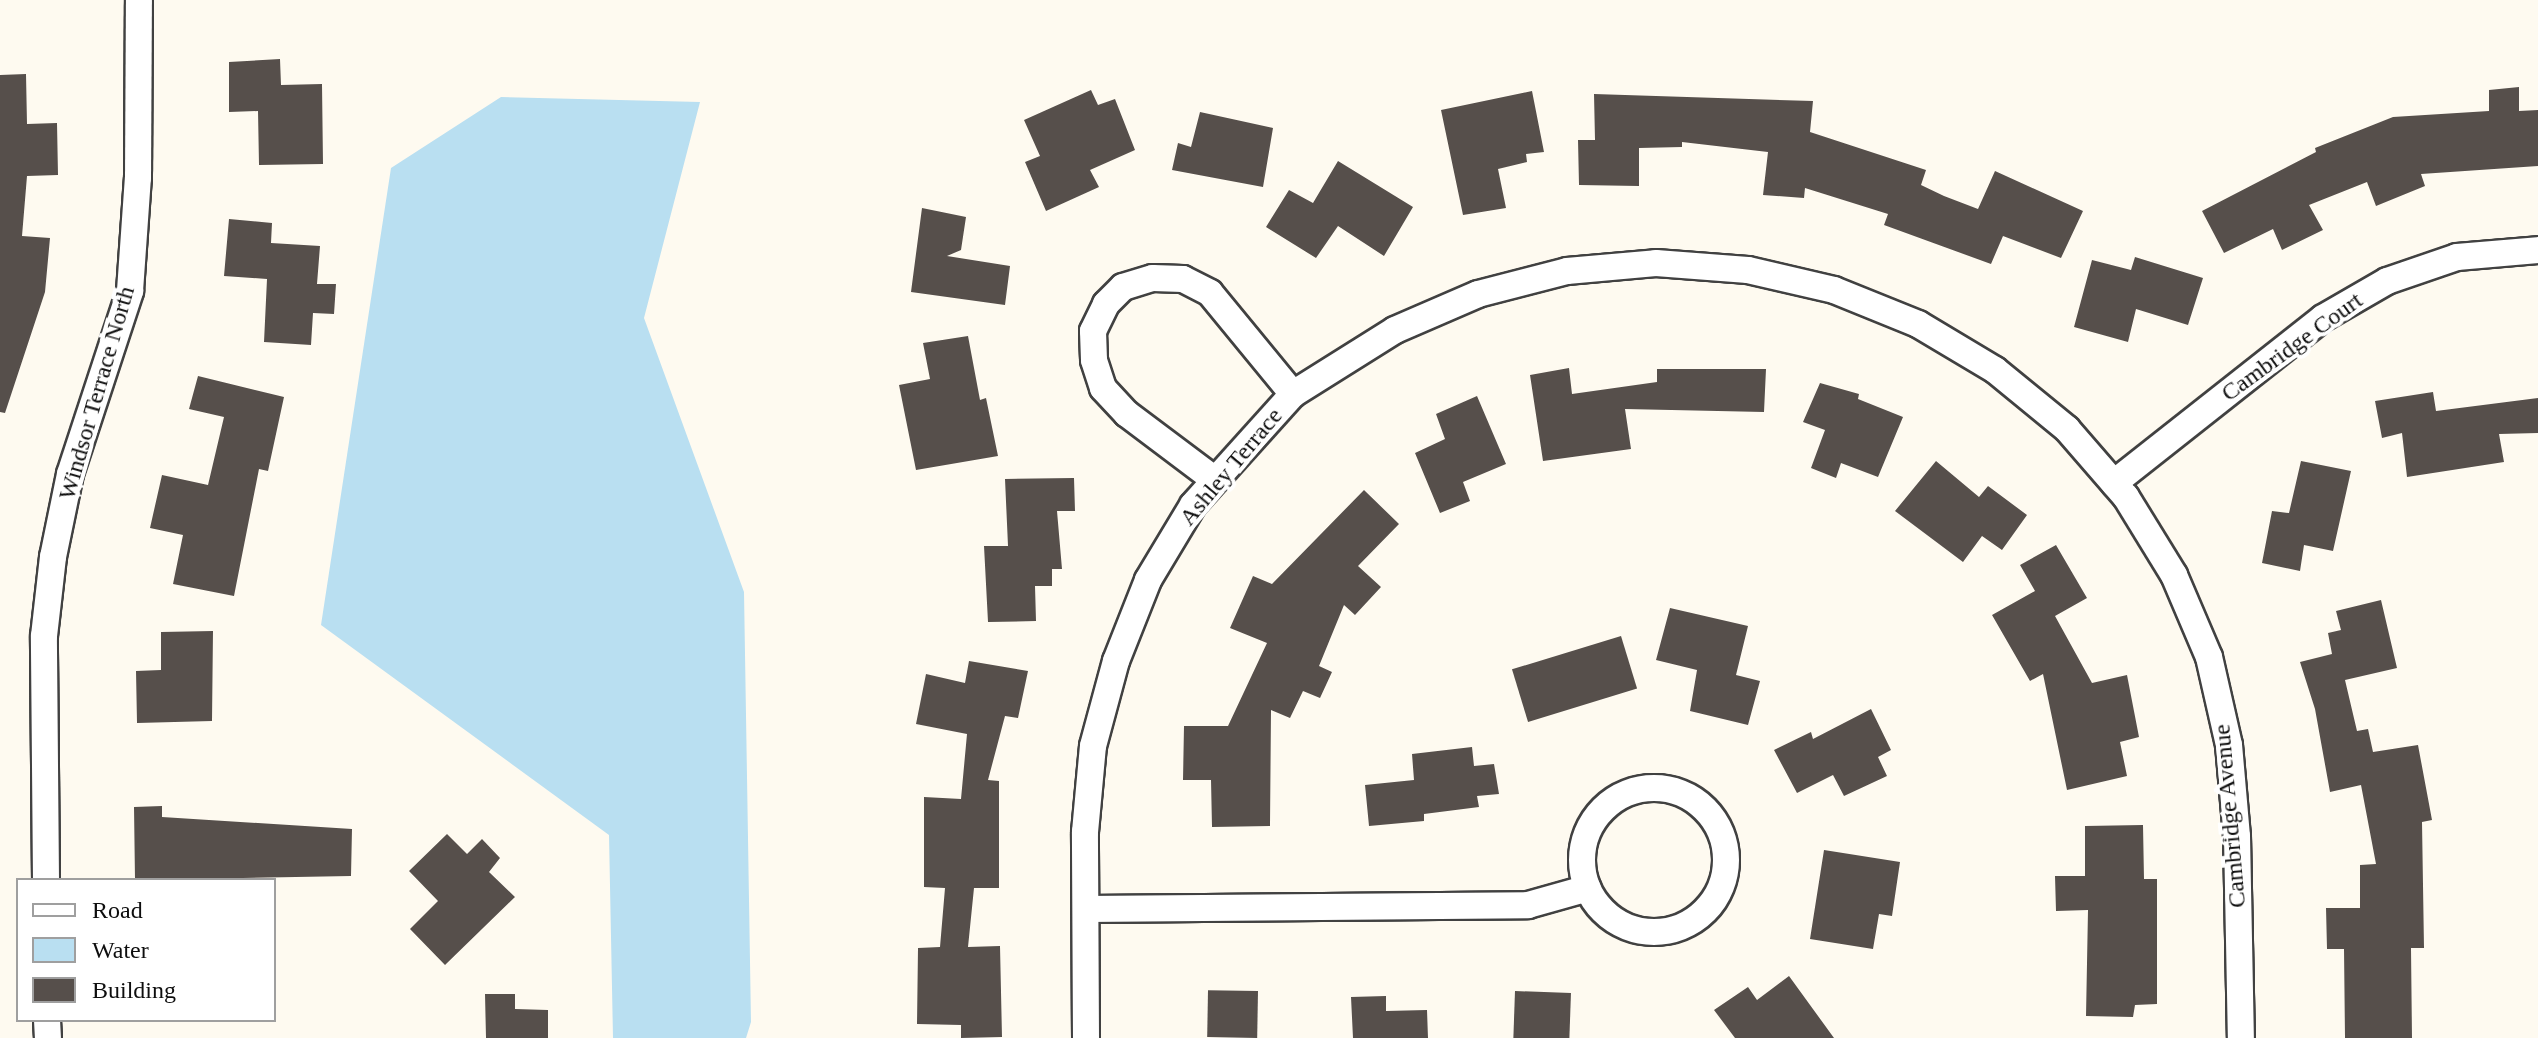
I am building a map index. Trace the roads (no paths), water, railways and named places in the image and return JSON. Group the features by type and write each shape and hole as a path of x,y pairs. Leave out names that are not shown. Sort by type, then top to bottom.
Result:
{"street":[{"name":"Windsor Terrace North","path":"46,878 46,620 70,474 130,291 138,178 139,0"},
{"name":"Cambridge Court","path":"2114,483 2323,318 2387,281 2457,257 2538,250"},
{"name":"Cambridge Avenue","path":"1293,394 1395,330 1478,294 1567,271 1656,263 1748,270 1834,290 1918,324 1995,370 2067,429 2114,483 2174,575 2209,657 2229,745 2237,836 2241,1038"},
{"path":"1215,480 1127,414 1103,388 1094,360 1093,331 1106,304 1123,287 1153,278 1183,279 1210,293 1293,394"},
{"name":"Ashley Terrace","path":"1086,1038 1085,832 1093,746 1116,661 1148,580 1193,505 1293,394"},
{"path":"1656,788 1680,792 1700,804 1716,822 1727,868 1707,910 1688,924 1641,931 1619,923 1588,888 1582,865 1594,819 1632,791 1656,788"},
{"path":"1086,909 1528,905 1588,888"}],"water":[{"path":"501,97 700,102 644,318 744,592 751,1022 746,1038 613,1038 609,835 321,625 391,168"}]}
